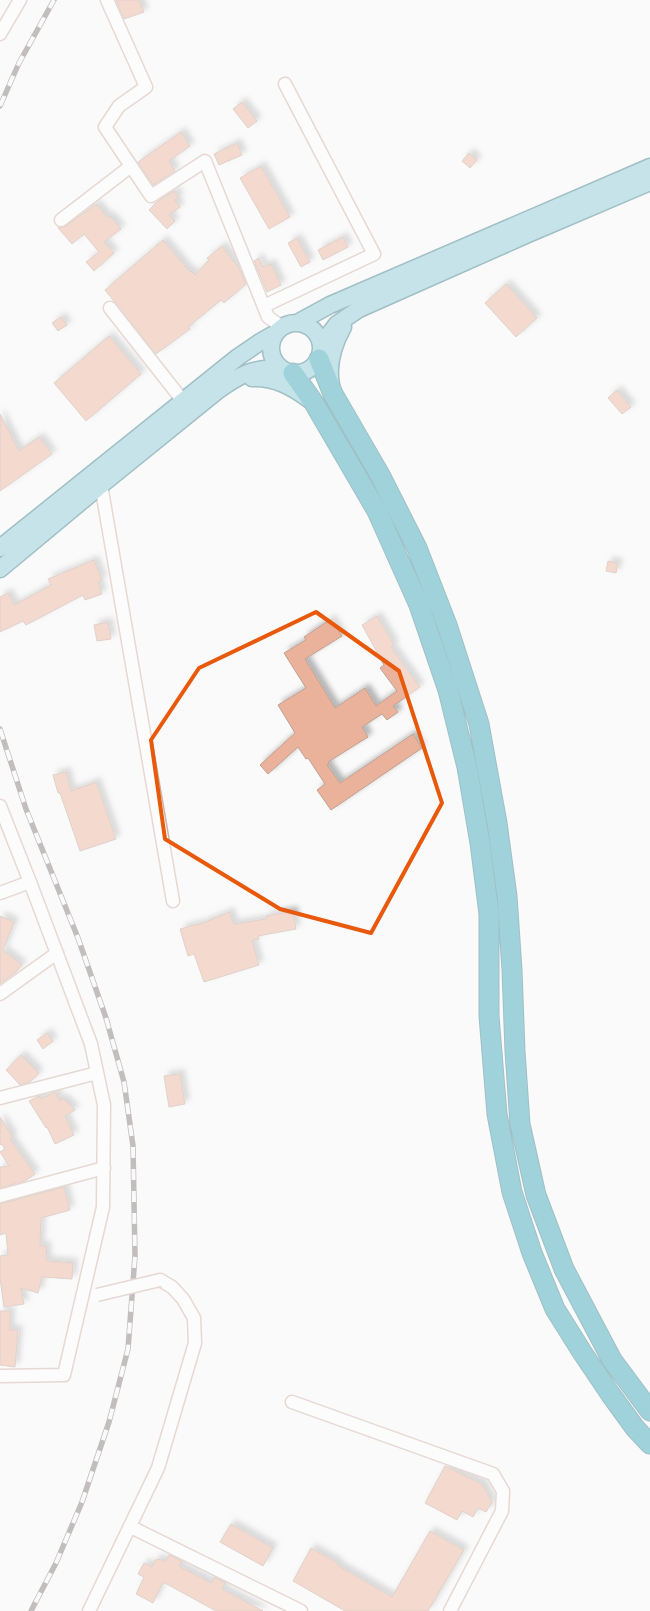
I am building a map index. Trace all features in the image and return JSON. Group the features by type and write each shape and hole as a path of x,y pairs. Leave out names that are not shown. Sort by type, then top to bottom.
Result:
{"highway":[{"path":"320,352 333,394 380,475 416,548 447,625 478,724 497,824 507,896 520,1124 536,1195 564,1269 612,1360 650,1411"},
{"path":"287,370 314,403 377,511 419,606 448,690 467,767 489,914 489,1016 497,1114 512,1192 532,1253 555,1308 606,1388 635,1428 650,1454"},
{"path":"635,1428 650,1444"}],"main road":[{"path":"0,548 182,401 260,342 330,305 650,167"},
{"path":"0,569 203,401 230,381 252,370 305,371 311,368 337,324 359,309 650,182"},
{"path":"333,394 330,377 331,359 335,342 344,326 359,309"},
{"path":"287,370 276,362 272,355 271,347 285,328 304,324 316,332 320,352"},
{"path":"230,381 262,377 276,380 290,386 314,403"}],"street":[{"path":"0,34 20,0"},
{"path":"107,0 146,87 120,106 105,127 151,196 205,161 268,317 285,328"},
{"path":"264,306 374,254 285,84"},
{"path":"61,220 131,166"},
{"path":"110,308 182,401"},
{"path":"101,485 173,901"},
{"path":"0,806 91,1044 104,1106 103,1207 64,1376 0,1376"},
{"path":"0,893 30,882"},
{"path":"0,994 57,953"},
{"path":"0,1098 97,1073"},
{"path":"0,1196 104,1168"},
{"path":"82,1297 160,1280 172,1287 183,1299 194,1318 195,1343 158,1468 89,1611"},
{"path":"292,1402 493,1474 503,1490 502,1511 450,1611"},
{"path":"131,1527 301,1611"}],"highlighted area":[{"path":"316,612 399,671 442,803 371,933 280,909 165,839 151,740 199,668"}],"building":[{"path":"116,0 139,0 144,12 124,19"},
{"path":"242,102 257,121 248,128 233,109"},
{"path":"181,132 190,146 169,161 175,171 153,185 138,162"},
{"path":"237,143 242,155 219,165 214,154"},
{"path":"469,153 477,160 470,168 462,161"},
{"path":"261,166 290,217 269,229 240,178"},
{"path":"174,191 179,197 175,200 180,207 169,215 175,221 167,229 149,210 158,201"},
{"path":"96,204 121,229 104,242 114,253 94,271 86,262 99,252 84,234 72,244 58,228 66,226"},
{"path":"343,237 348,247 323,260 318,250"},
{"path":"297,238 310,262 301,267 288,243"},
{"path":"163,240 190,272 195,275 209,260 207,258 222,246 239,268 246,284 224,303 221,300 188,327 190,329 156,354 105,290"},
{"path":"259,258 263,267 271,264 281,285 267,292 254,261"},
{"path":"506,284 537,318 516,337 485,303"},
{"path":"61,317 67,325 58,331 52,323"},
{"path":"109,336 141,374 86,421 54,383"},
{"path":"617,390 631,407 622,414 608,398"},
{"path":"0,414 19,451 39,437 52,454 0,491"},
{"path":"94,560 102,580 98,582 102,594 85,600 83,595 26,625 23,621 0,632 0,597 8,593 14,605 51,585 48,579"},
{"path":"608,561 618,563 616,573 606,571"},
{"path":"377,616 394,645 391,647 420,687 393,706 398,712 387,720 382,714 362,727 368,737 328,762 329,764 327,765 340,783 413,734 422,748 331,810 317,790 325,784 308,758 306,759 298,747 268,774 260,765 295,733 278,705 306,688 284,653 306,640 304,637 331,619 342,636 305,659 335,708 365,688 376,706 397,691 380,668 384,665 362,625"},
{"path":"108,622 111,639 97,641 94,625"},
{"path":"66,772 71,791 96,782 116,839 80,851 53,775"},
{"path":"293,911 296,929 258,936 259,939 252,940 259,965 204,982 194,954 188,956 180,929 198,925 229,912 234,924 266,919 266,916"},
{"path":"0,916 14,922 3,950 22,965 0,984"},
{"path":"47,1033 53,1041 43,1049 37,1040"},
{"path":"21,1055 39,1073 30,1082 20,1085 6,1070"},
{"path":"180,1074 185,1104 169,1107 164,1076"},
{"path":"55,1092 60,1101 63,1098 75,1110 65,1116 74,1135 55,1144 47,1127 29,1101 39,1096 41,1099"},
{"path":"0,1117 13,1137 10,1139 35,1174 25,1181 0,1188 0,1167 9,1166 0,1152 5,1149 2,1144 0,1145"},
{"path":"64,1187 70,1210 41,1218 40,1246 46,1246 47,1261 73,1263 72,1279 42,1277 38,1293 21,1288 24,1304 4,1307 0,1278 0,1256 8,1255 6,1233 0,1235 0,1204"},
{"path":"0,1311 10,1311 10,1330 18,1330 15,1367 0,1365"},
{"path":"445,1466 482,1484 492,1502 486,1512 478,1508 473,1517 462,1511 457,1520 425,1503"},
{"path":"231,1524 273,1548 263,1566 220,1542"},
{"path":"430,1531 464,1550 428,1611 345,1611 293,1581 311,1548 392,1597"},
{"path":"169,1555 182,1561 179,1566 211,1583 214,1577 225,1583 222,1589 263,1611 216,1611 163,1582 153,1603 136,1594 144,1577 138,1574 144,1563 152,1567 155,1560 160,1559 165,1562"}],"railway":[{"path":"0,106 19,63 54,0"},
{"path":"0,729 26,809 78,938 106,1018 124,1082 133,1146 135,1256 128,1349 109,1422 82,1502 56,1563 31,1611"}]}
